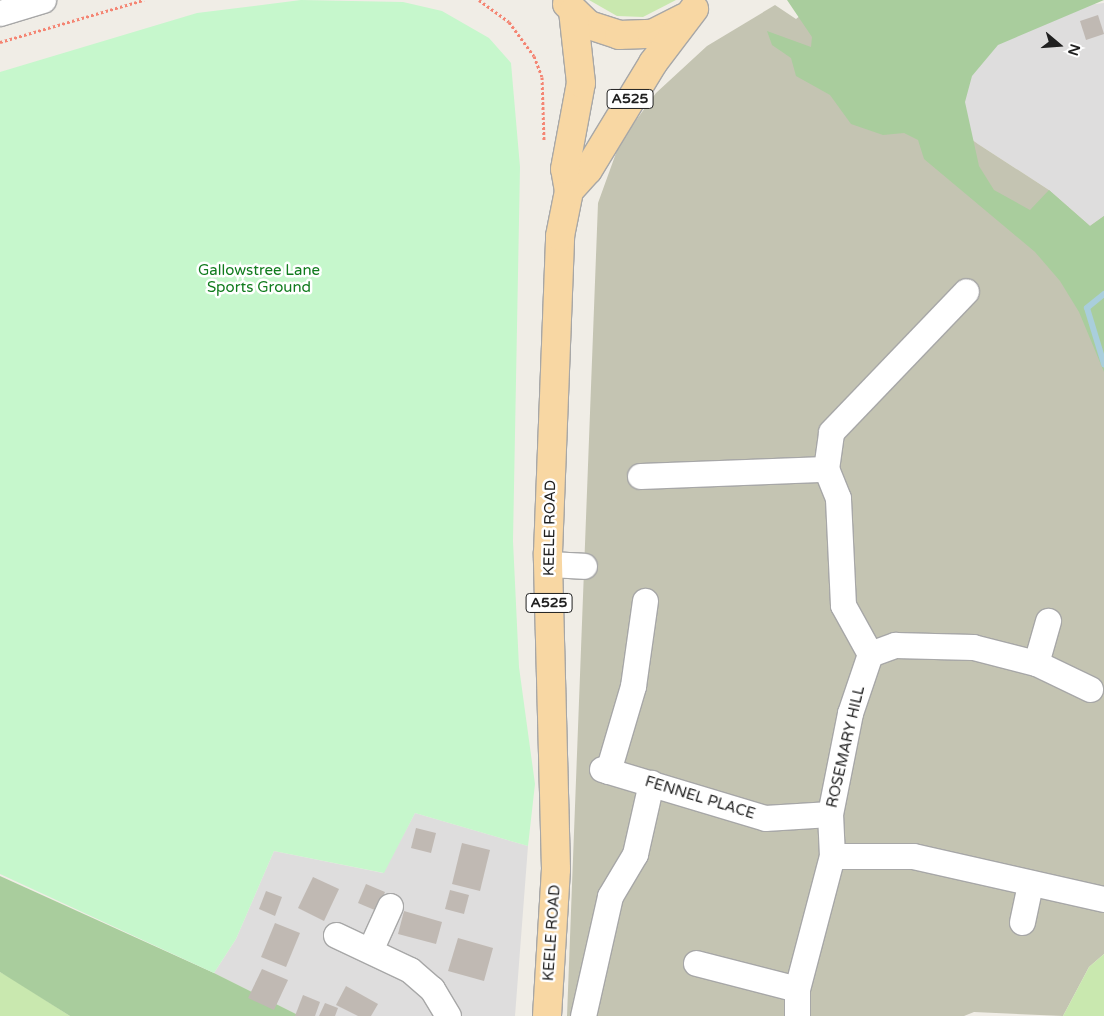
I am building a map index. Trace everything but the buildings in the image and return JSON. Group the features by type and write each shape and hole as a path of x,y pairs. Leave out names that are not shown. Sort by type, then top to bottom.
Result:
{"main road":[{"path":"565,4 603,31 635,36 667,28 697,4"},
{"name":"KEELE ROAD","path":"547,1016 556,869 548,564 560,236 569,192 565,169 581,83 565,4"},
{"name":"KEELE ROAD","path":"569,192 588,170 653,63 697,4"}],"street":[{"path":"0,13 43,0"},
{"path":"966,291 831,432 826,469 838,498 843,605 870,654 895,645 972,647 1036,663 1090,689"},
{"path":"640,476 826,469"},
{"path":"548,564 584,566"},
{"name":"FENNEL PLACE","path":"645,600 633,686 605,770 765,818 830,814"},
{"path":"1036,663 1048,621"},
{"name":"ROSEMARY HILL","path":"797,1016 797,989 832,856 830,814 850,712 870,654"},
{"path":"583,1016 610,896 635,854 651,783"},
{"path":"832,856 913,856 1104,900"},
{"path":"1022,922 1030,883"},
{"path":"371,948 390,906"},
{"path":"336,935 371,948 424,983 448,1016"},
{"path":"696,963 797,989"}],"path":[{"path":"0,42 144,0"},
{"path":"480,0 509,22 534,56 542,76 544,143"}],"shaded area":[{"path":"1104,3 1104,216 1090,226 1049,190 978,144 828,34"},
{"path":"775,5 796,19 801,15 978,144 1049,190 1090,226 1104,216 1104,954 1089,967 1063,1016 974,1012 964,1016 567,1016 598,203 620,142 656,93 707,46"},
{"path":"415,813 528,846 515,1016 300,1016 214,973 236,939 274,851 383,873"}],"green space":[{"name":"Gallowstree Lane Sports Ground","path":"301,0 403,2 442,11 489,38 511,63 520,167 513,541 519,667 535,784 528,846 415,813 384,873 274,851 236,939 214,973 0,874 0,72 197,13"},
{"path":"589,0 676,0 643,17 617,16"},
{"path":"787,0 1104,0 998,45 972,76 965,102 979,166 994,190 1030,210 1049,190 1090,226 1104,216 1104,372 1079,312 1060,281 1035,252 924,159 918,140 904,133 883,135 851,124 830,95 796,76 791,58 772,45 767,31 811,47 812,37"},
{"path":"0,876 214,973 300,1016 70,1016 0,972"},
{"path":"1104,954 1104,1016 1063,1016 1089,967"},
{"path":"0,972 11,978 70,1016 0,1016"}],"waterway":[{"path":"1104,294 1087,308 1104,364"}]}
